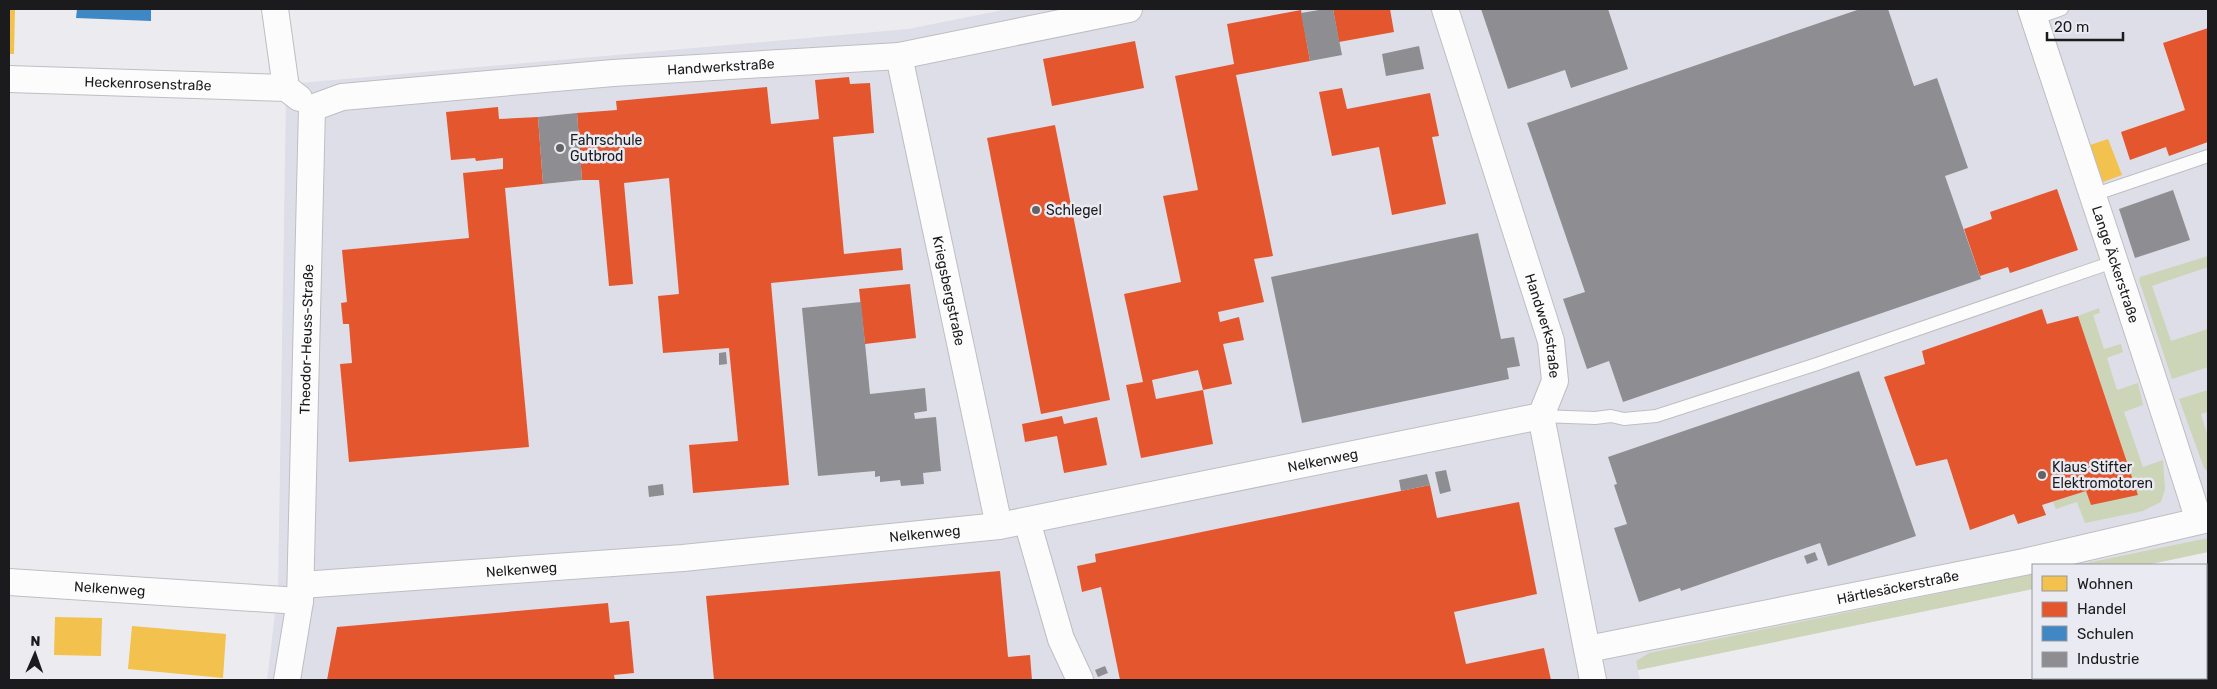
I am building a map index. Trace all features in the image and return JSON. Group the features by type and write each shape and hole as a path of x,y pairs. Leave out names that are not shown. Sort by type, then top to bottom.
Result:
{"street":[{"path":"275,9 286,88 312,108"},
{"name":"Handwerkstraße","path":"312,108 342,97 361,95 613,73 899,56 1129,9"},
{"name":"Handwerkstraße","path":"1445,9 1551,341 1556,381 1541,416"},
{"name":"Lange Äckerstraße","path":"2033,14 2114,262 2204,520"},
{"name":"Kriegsbergstraße","path":"899,56 999,526"},
{"name":"Heckenrosenstraße","path":"9,79 286,88"},
{"name":"Theodor-Heuss-Straße","path":"287,680 301,593 312,108"},
{"path":"1541,416 1588,649 1592,680"},
{"name":"Nelkenweg","path":"9,582 301,593 683,558 999,526 1541,416"},
{"name":"Härtlesäckerstraße","path":"1588,649 2024,562 2204,520"},
{"path":"1027,521 1061,639 1080,680"}],"lane":[{"path":"2033,14 2062,9"},
{"path":"2093,195 2208,156"},
{"path":"1541,416 1595,418 1611,416 1624,419 1656,416 1845,355 2114,262"}],"shaded area":[{"path":"1008,9 2208,9 2208,552 2151,564 2032,564 2032,589 1638,670 1640,680 267,680 278,588 286,95 299,83 908,29"}],"green space":[{"path":"2208,256 2208,267 2152,286 2171,341 2208,329 2208,367 2172,379 2139,280 2140,277"},
{"path":"2099,308 2100,313 2093,315 2104,349 2121,344 2123,352 2107,358 2117,390 2138,383 2143,405 2124,412 2143,467 2163,460 2165,489 2161,502 2143,511 2085,523 2077,502 2056,509 2053,502 2086,491 2091,504 2138,495 2078,316"},
{"path":"2208,390 2208,412 2201,414 2208,437 2208,472 2204,468 2179,399"},
{"path":"2208,538 2208,552 2151,564 2082,564"},
{"path":"2032,574 2032,589 1638,670 1636,661 1649,653"}],"building: Wohnen":[{"path":"9,9 15,9 14,54 9,54"},
{"path":"2108,139 2122,175 2103,182 2090,145"},
{"path":"55,617 102,618 101,656 54,655"},
{"path":"132,626 226,634 223,678 128,669"}],"building: Handel":[{"path":"1333,9 1390,9 1394,32 1339,42"},
{"path":"1301,10 1310,61 1236,75 1273,256 1254,259 1264,302 1218,312 1220,322 1239,317 1244,340 1223,344 1232,384 1203,390 1213,444 1141,458 1126,385 1143,382 1124,294 1181,282 1163,196 1198,190 1175,76 1234,64 1227,24","holes":["1198,370 1203,390 1156,399 1152,380"]},
{"path":"2208,28 2208,142 2169,156 2166,147 2130,160 2121,132 2185,110 2163,43"},
{"path":"1135,41 1144,88 1052,106 1043,59"},
{"path":"849,77 850,84 870,83 874,133 833,137 844,254 901,248 903,270 771,283 789,485 693,493 689,445 738,441 729,348 663,353 658,296 679,294 669,178 624,183 633,284 609,286 599,180 582,180 577,113 617,110 616,101 767,87 771,124 819,119 815,80"},
{"path":"1342,88 1347,109 1430,93 1439,136 1432,137 1446,204 1392,215 1379,147 1332,156 1319,92"},
{"path":"498,107 499,119 538,117 543,184 505,188 529,447 349,462 340,364 352,363 349,324 343,324 341,303 347,302 342,250 469,238 463,173 503,169 503,158 476,161 475,158 451,160 446,112"},
{"path":"1055,125 1110,400 1041,414 987,138"},
{"path":"2057,189 2078,250 2010,273 2008,267 1980,276 1964,229 1992,219 1990,212"},
{"path":"910,284 916,338 865,344 859,289"},
{"path":"2042,309 2047,324 2078,316 2138,495 2091,505 2086,491 2042,505 2046,515 2018,524 2014,514 1970,530 1947,459 1916,466 1884,377 1925,364 1922,351"},
{"path":"1062,416 1064,424 1097,417 1107,465 1064,473 1057,436 1025,442 1022,424"},
{"path":"1430,485 1437,518 1519,502 1537,594 1454,612 1466,664 1544,648 1551,680 1120,680 1101,587 1082,592 1077,566 1096,562 1095,554"},
{"path":"1000,571 1008,657 1030,655 1032,680 714,680 706,596"},
{"path":"608,603 610,623 629,621 634,673 614,675 615,680 327,680 337,627"}],"building: Schulen":[{"path":"77,9 151,9 151,21 76,18"}],"building: Industrie":[{"path":"1333,9 1342,55 1310,61 1301,13"},
{"path":"1481,9 1608,9 1628,69 1571,88 1565,70 1508,89"},
{"path":"1860,9 1888,9 1914,86 1937,78 1968,168 1945,176 1981,279 1623,402 1609,361 1587,369 1563,299 1585,292 1527,123"},
{"path":"1419,46 1424,69 1386,76 1382,54"},
{"name":"Fahrschule Gutbrod","path":"577,113 582,180 543,184 538,117"},
{"path":"2173,190 2190,240 2135,258 2119,209"},
{"path":"1478,233 1501,339 1514,337 1520,366 1507,368 1509,379 1302,423 1271,277"},
{"path":"861,302 870,394 925,388 927,411 914,413 915,419 936,417 941,471 923,473 924,484 901,486 900,480 880,482 880,476 875,477 875,471 818,476 802,308"},
{"path":"726,352 727,364 719,365 719,353"},
{"path":"1859,371 1916,536 1828,566 1820,543 1681,591 1680,588 1639,602 1614,528 1627,524 1614,485 1617,484 1608,457"},
{"path":"1446,470 1451,491 1440,494 1435,472"},
{"path":"1427,474 1430,485 1401,491 1399,480"},
{"path":"663,484 664,495 649,497 648,486"},
{"path":"1815,552 1818,560 1807,564 1804,556"},
{"path":"1105,666 1108,673 1098,677 1095,670"}],"place":[{"name":"Fahrschule Gutbrod","path":"560,148"},
{"name":"Schlegel","path":"1036,210"},
{"name":"Klaus Stifter Elektromotoren","path":"2042,475"}]}
